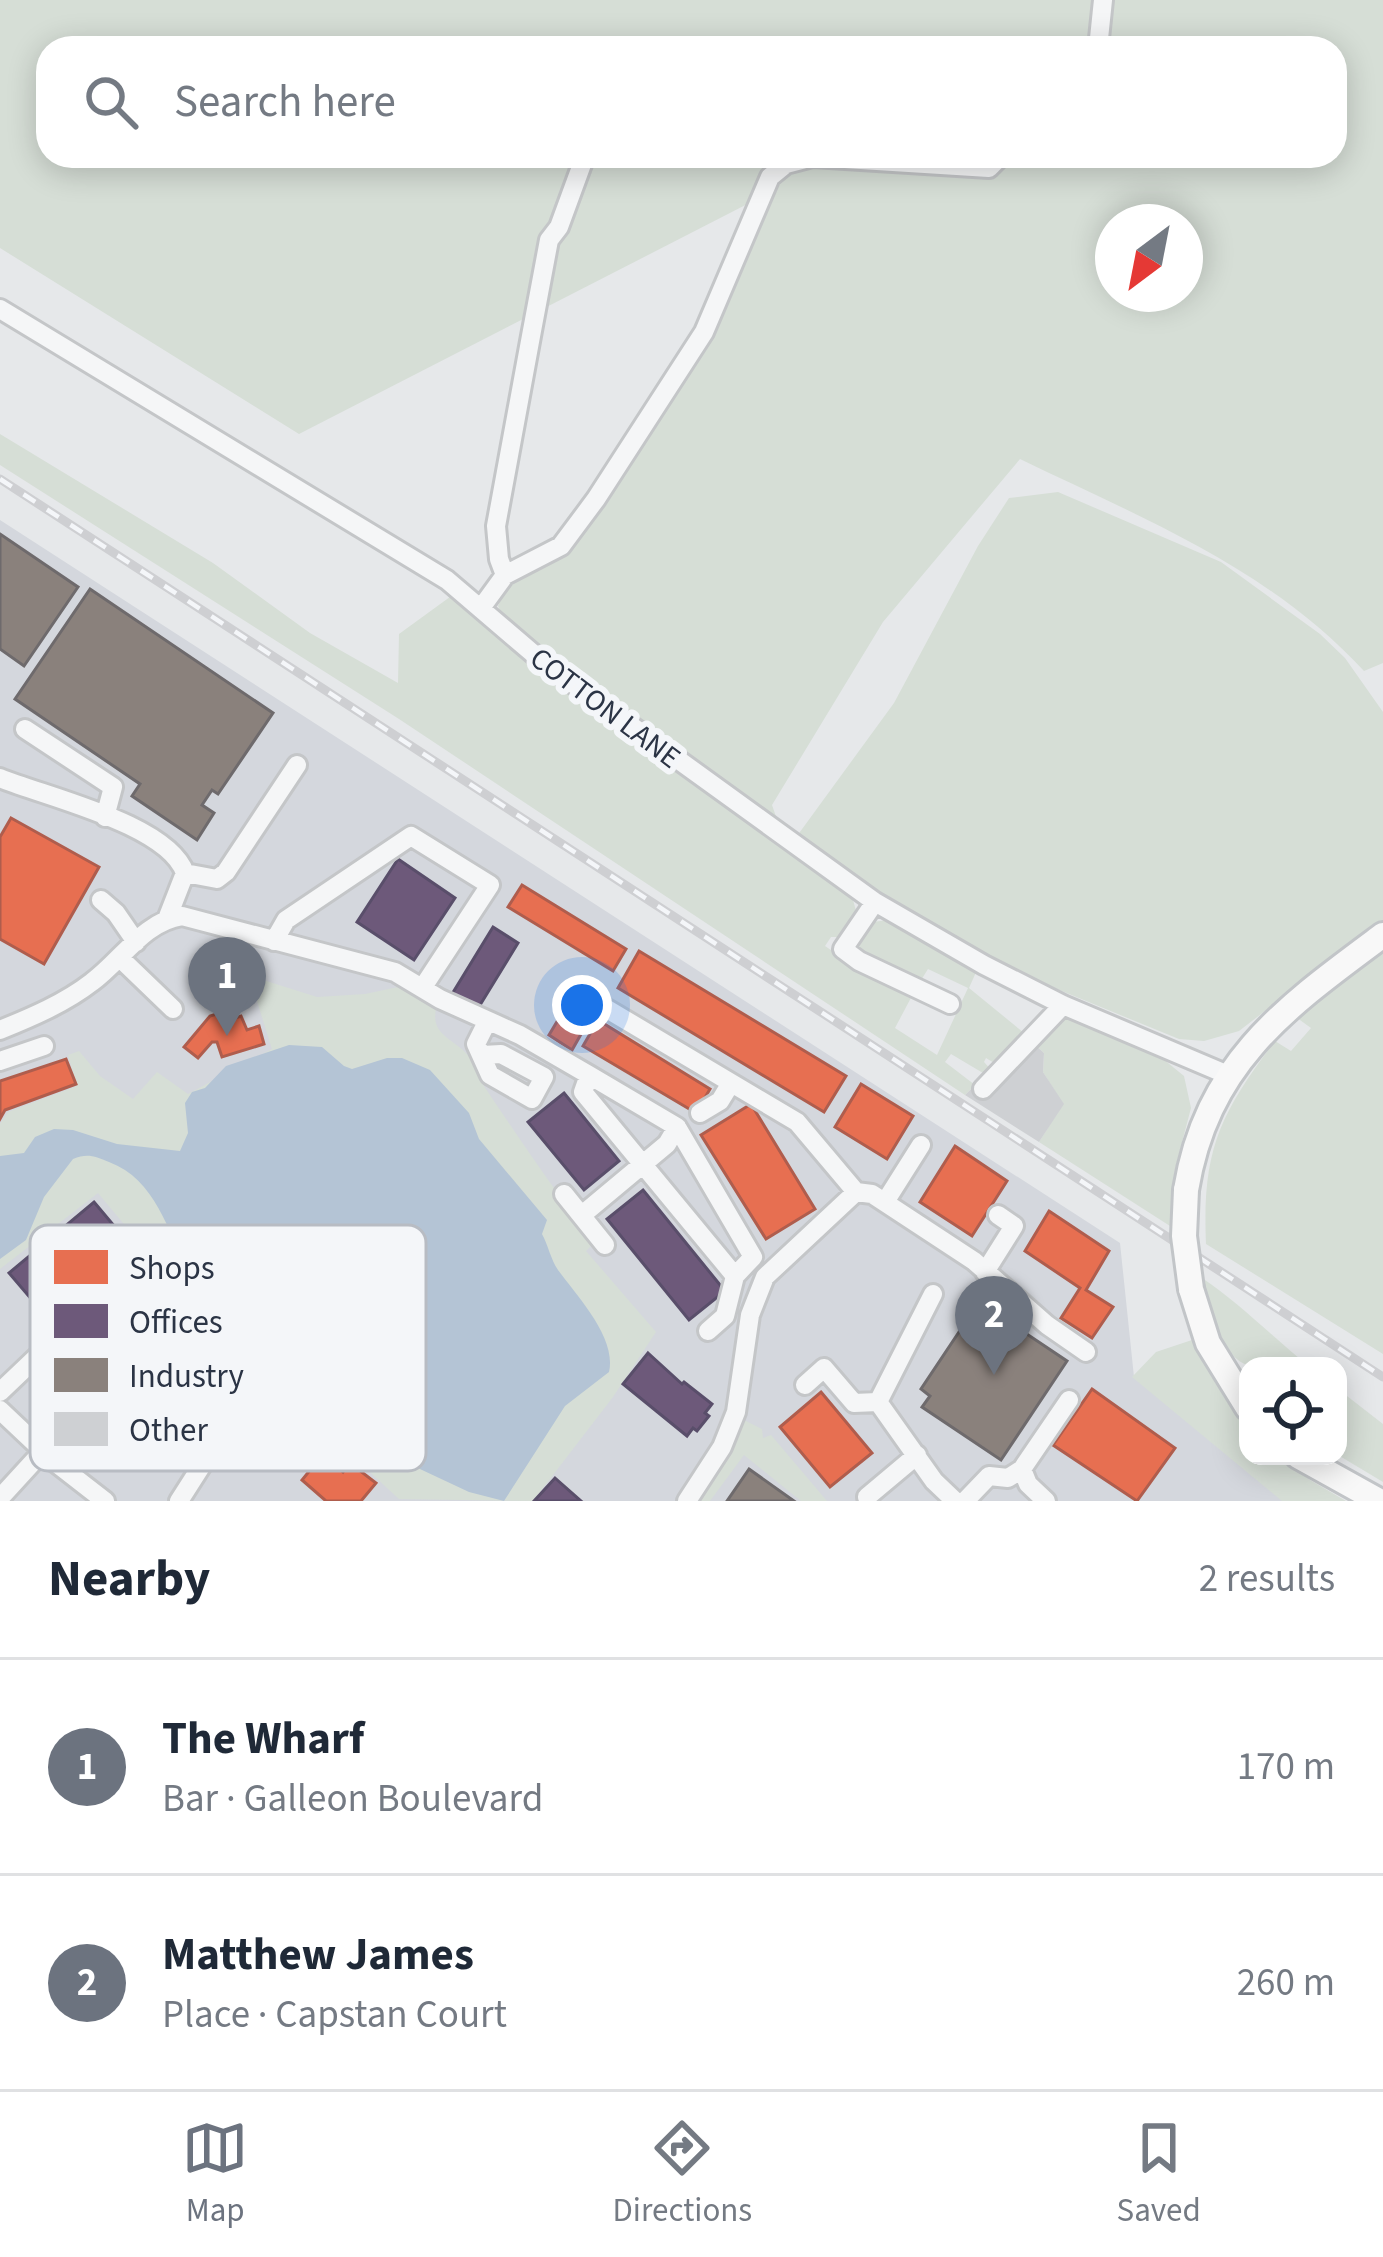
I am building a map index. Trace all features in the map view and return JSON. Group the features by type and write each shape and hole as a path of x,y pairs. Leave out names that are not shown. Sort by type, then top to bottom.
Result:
{"main road":[{"path":"1239,1393 1208,1343 1191,1289 1184,1236 1186,1190 1198,1138 1228,1075 1276,1018 1383,935"},
{"path":"1314,1465 1378,1501"}],"street":[{"path":"1099,36 1103,0"},
{"path":"506,575 499,559 496,526 531,335 549,240 559,227 581,168"},
{"path":"481,608 506,575 561,546 596,499 704,332 770,177 782,168"},
{"name":"COTTON LANE","path":"0,309 447,580 522,646 617,718 875,902 1063,1005 1228,1075"},
{"path":"25,729 113,787 105,817"},
{"path":"184,873 217,879 226,872 297,766"},
{"path":"0,778 105,817 173,853 184,873 167,919"},
{"path":"274,941 286,920 411,836 490,885 430,992"},
{"path":"101,900 136,942"},
{"path":"875,902 843,949 950,1004"},
{"path":"0,1030 67,999 167,919 182,916 386,969 520,1035 677,1127 753,1257 735,1276 725,1316 708,1331"},
{"path":"120,958 173,1009"},
{"path":"983,1089 1063,1005"},
{"path":"607,1009 797,1122 856,1192 872,1194 985,1272 1086,1352"},
{"path":"483,1055 476,1043 488,1022"},
{"path":"0,1061 44,1046"},
{"path":"589,1075 584,1092 735,1276"},
{"path":"700,1113 720,1101 731,1083"},
{"path":"582,1215 668,1144 677,1127"},
{"path":"884,1202 921,1145"},
{"path":"687,1501 722,1447 736,1412 750,1315 765,1277 856,1192"},
{"path":"564,1194 605,1245"},
{"path":"985,1272 1014,1226 998,1215"},
{"path":"878,1402 933,1294"},
{"path":"0,1392 30,1363"},
{"path":"806,1384 824,1368 854,1403 878,1402"},
{"path":"965,1501 989,1476 1008,1478 1022,1468 1069,1400"},
{"path":"878,1402 934,1481 955,1501"},
{"path":"0,1410 30,1439"},
{"path":"867,1497 917,1455"},
{"path":"0,1498 30,1465"},
{"path":"1022,1468 1028,1484 1046,1501"},
{"path":"68,1471 105,1501"},
{"path":"179,1501 198,1471"}],"shaded area":[{"path":"0,0 1383,0 1383,663 1364,671 1327,635 1246,574 1158,525 1020,459 883,622 772,805 781,831 531,645 498,606 506,587 538,563 699,348 767,194 299,434 0,248"},
{"path":"0,434 213,563 310,633 398,683 399,634 454,594 529,663 853,900 858,918 825,946 913,994 895,1028 937,1055 968,988 928,969 918,985 859,953 857,943 867,923 887,920 977,970 969,988 1029,1037 999,1066 986,1058 993,1072 988,1076 951,1054 945,1062 975,1085 965,1095 399,719 0,465"},
{"path":"1058,492 1221,562 1320,634 1345,658 1383,712 1383,920 1239,1031 1204,1041 1179,1039 998,965 891,904 797,836 894,703 1009,498"},
{"path":"0,520 1120,1243 1134,1377 1285,1501 0,1501"},
{"path":"1383,946 1383,1354 1206,1244 1206,1212 1211,1158 1240,1091 1275,1041 1291,1051 1311,1028 1293,1015"},
{"path":"260,979 317,997 398,987 436,1009 441,1032 470,1058 509,1123 595,1242 586,1251 656,1332 533,1501 399,1499 369,1471 426,1471 426,1225 125,1225 98,1193 57,1225 30,1225 30,1246 0,1269 0,1124 8,1112 77,1086 68,1055 79,1051 100,1076 133,1099 157,1072 188,1094 272,1049 251,982"},
{"path":"1068,1019 1157,1054 1184,1076 1191,1108 1175,1169 1170,1226 1039,1142 1063,1104 1043,1072 1044,1053 1034,1044 1058,1021"},
{"path":"1202,1278 1298,1357 1239,1360 1224,1343"},
{"path":"1192,1340 1239,1413 1239,1465 1291,1465 1346,1501 1282,1501 1132,1377 1156,1352"},
{"path":"1347,1396 1383,1424 1383,1482 1347,1460"},
{"path":"742,1419 762,1429 763,1438 771,1435 827,1501 801,1501 744,1455 710,1501 696,1501 723,1461"}],"water":[{"path":"289,1045 322,1047 352,1069 402,1058 430,1070 469,1113 479,1139 547,1220 542,1234 553,1262 601,1332 609,1372 565,1406 504,1501 469,1492 424,1471 426,1225 167,1225 152,1198 126,1171 83,1156 73,1159 44,1197 26,1240 0,1259 0,1156 24,1153 35,1137 54,1129 117,1144 180,1151 188,1133 185,1103 226,1066"}],"building: Shops":[{"path":"11,818 99,867 44,964 0,939 0,837"},
{"path":"522,885 626,949 613,971 508,907"},
{"path":"639,951 846,1076 824,1112 618,988"},
{"path":"583,978 605,992 572,1050 549,1035"},
{"path":"223,1012 226,1021 241,1016 247,1030 259,1026 264,1044 222,1057 217,1042 212,1042 198,1058 184,1047 210,1016"},
{"path":"598,1020 710,1089 696,1113 583,1046"},
{"path":"66,1059 76,1084 5,1110 0,1119 0,1081"},
{"path":"861,1084 913,1116 887,1159 835,1127"},
{"path":"751,1104 815,1209 766,1239 701,1135"},
{"path":"955,1146 1007,1181 972,1236 920,1202"},
{"path":"1049,1211 1109,1251 1086,1290 1113,1307 1092,1338 1061,1318 1080,1288 1025,1251"},
{"path":"1092,1389 1175,1448 1137,1501 1053,1445"},
{"path":"821,1392 872,1453 830,1487 780,1427"},
{"path":"309,1471 360,1471 376,1483 361,1501 326,1501 302,1480"}],"building: Offices":[{"path":"398,859 455,898 414,960 357,922"},
{"path":"493,927 518,943 477,1010 452,994"},
{"path":"564,1093 619,1161 584,1190 528,1122"},
{"path":"643,1190 725,1291 689,1320 607,1219"},
{"path":"94,1202 113,1225 66,1225"},
{"path":"30,1255 30,1298 9,1273"},
{"path":"648,1353 712,1404 697,1431 693,1428 687,1436 623,1384"},
{"path":"555,1478 581,1501 534,1501"}],"building: Industry":[{"path":"0,534 78,587 24,666 0,649"},
{"path":"90,589 273,713 218,794 212,790 202,805 214,813 197,840 132,796 140,784 15,699"},
{"path":"979,1302 1067,1361 1001,1460 922,1407 930,1396 921,1389"},
{"path":"749,1469 794,1501 727,1501"}],"building: Other":[{"path":"1034,1044 1044,1053 1043,1072 1064,1104 1039,1142 965,1095 975,1085 984,1092"}],"railway":[{"path":"0,479 1383,1377"}],"place":[{"name":"The Wharf","path":"227,1036"},
{"name":"Matthew James","path":"994,1375"}]}
